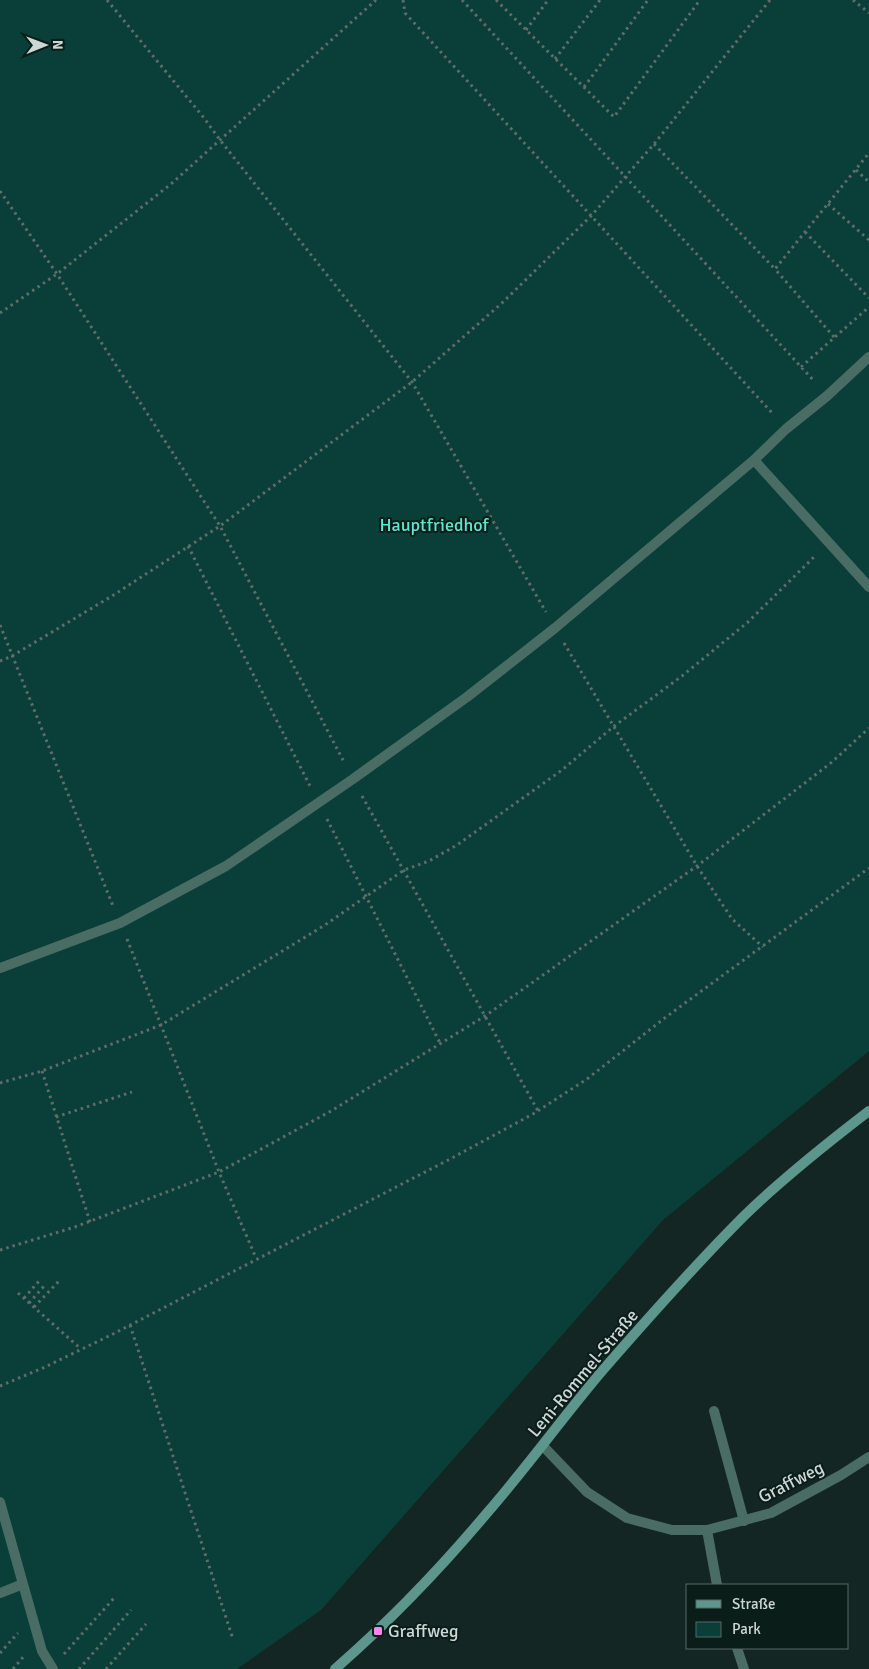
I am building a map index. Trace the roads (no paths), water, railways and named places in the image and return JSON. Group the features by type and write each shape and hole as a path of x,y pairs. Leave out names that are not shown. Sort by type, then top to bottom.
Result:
{"main road":[{"name":"Leni-Rommel-Straße","path":"335,1669 378,1631 421,1588 488,1513 602,1372 745,1215 835,1136 869,1111"}],"street":[{"path":"0,968 120,922 226,866 353,780 467,697 555,628 754,460 786,429 827,396 869,357"},
{"path":"754,460 869,587"},
{"path":"714,1412 744,1521"},
{"name":"Graffweg","path":"543,1446 587,1492 627,1518 672,1530 707,1530 771,1514 869,1457"},
{"path":"0,1502 42,1651 53,1668"},
{"path":"707,1530 717,1584"},
{"path":"0,1593 23,1584"},
{"path":"737,1649 744,1669"}],"place":[{"name":"Graffweg","path":"378,1631"}],"park label":[{"name":"Hauptfriedhof","path":"434,525"}]}
